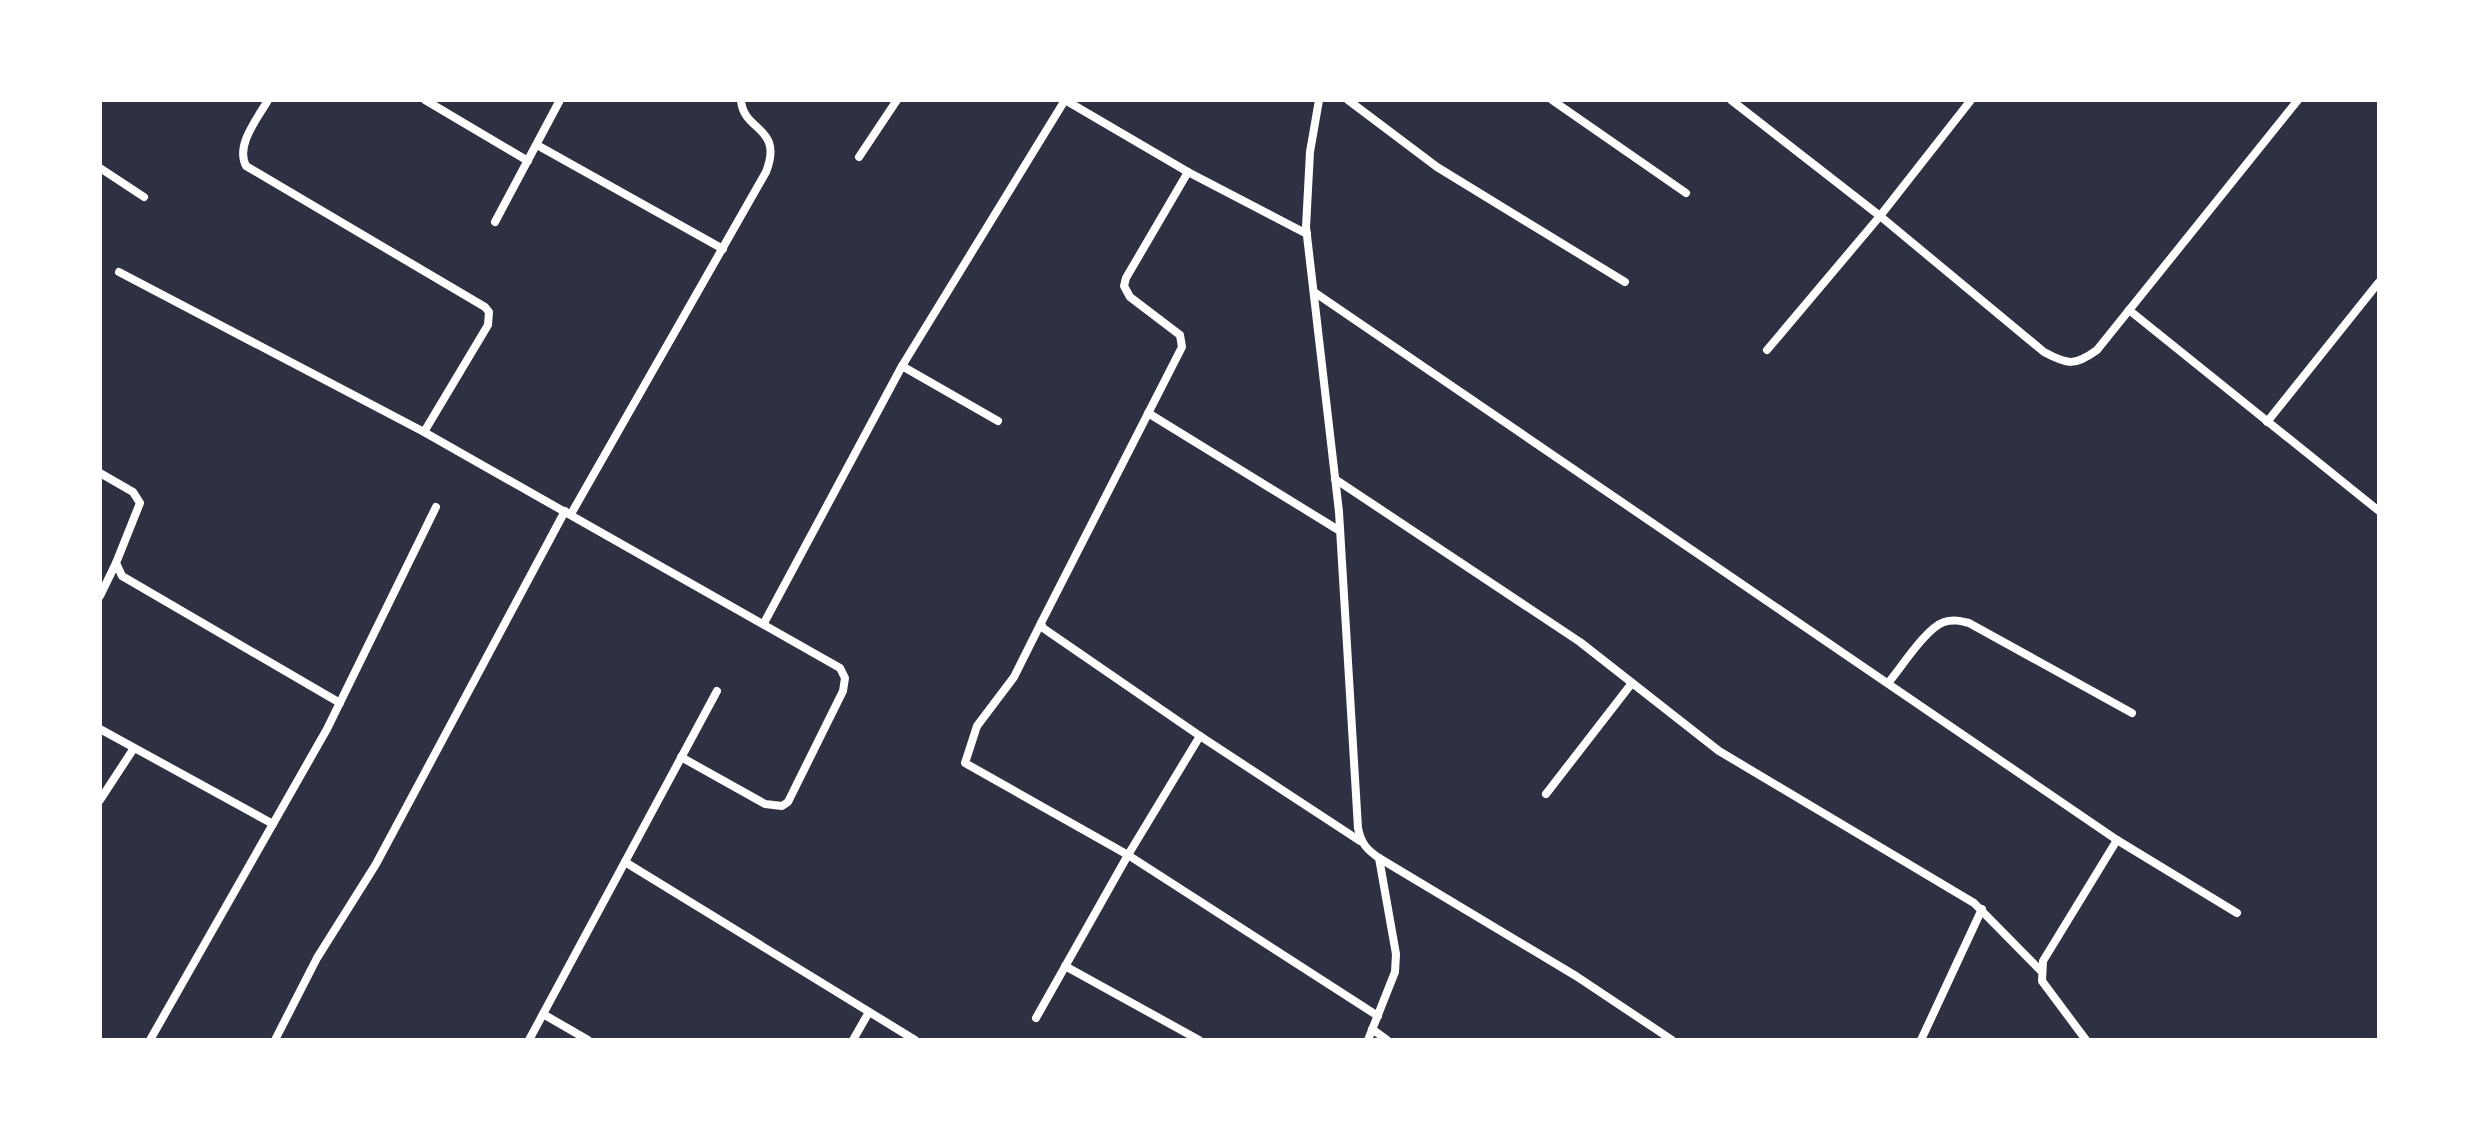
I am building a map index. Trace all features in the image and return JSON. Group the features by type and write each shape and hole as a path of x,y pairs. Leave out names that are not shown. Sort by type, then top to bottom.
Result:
{"street":[{"path":"268,100 244,143 242,152 246,166 489,312 488,325 424,432"},
{"path":"425,100 528,161"},
{"path":"495,222 560,100"},
{"path":"275,1040 324,947 376,864 568,513 723,249 771,160 772,148 767,136 742,109 741,100"},
{"path":"859,157 897,100"},
{"path":"764,623 902,366 1065,100 1188,172 1307,234"},
{"path":"1319,100 1310,152 1307,234 1340,531 1361,841"},
{"path":"1348,100 1437,167 1625,282"},
{"path":"1552,100 1686,193"},
{"path":"1731,100 1880,216 2044,352 2071,363 2083,360 2097,350 2298,100"},
{"path":"1767,350 1880,216 1971,100"},
{"path":"537,145 723,249"},
{"path":"100,168 144,197"},
{"path":"1188,172 1124,286 1130,297 1176,330 1183,341 1182,347 1014,677 977,726 965,763 1128,855 1378,1016"},
{"path":"119,272 424,432 840,668 845,678 843,691 788,802 782,806 765,804 681,757"},
{"path":"2267,422 2379,282"},
{"path":"1314,292 2117,840 2237,913"},
{"path":"2129,310 2379,511"},
{"path":"902,366 998,421"},
{"path":"1148,413 1340,531"},
{"path":"100,473 133,492 140,503 100,596"},
{"path":"1335,479 1563,629 1733,760 1959,892 1982,909 2041,971"},
{"path":"150,1040 340,703 436,507"},
{"path":"116,563 122,576 340,703"},
{"path":"1888,683 1931,631 1941,623 1954,620 1969,623 2132,713"},
{"path":"1041,623 1043,628 1200,736 1361,841 1379,858 1576,976 1672,1040"},
{"path":"1546,794 1632,683"},
{"path":"529,1040 717,691"},
{"path":"100,729 273,824"},
{"path":"1036,1018 1128,855 1200,736"},
{"path":"100,800 134,748"},
{"path":"2086,1040 2042,981 2041,971 2043,961 2117,840"},
{"path":"1368,1040 1395,972 1396,954 1379,858"},
{"path":"625,862 915,1040"},
{"path":"1921,1040 1982,909"},
{"path":"1065,966 1199,1040"},
{"path":"853,1040 869,1012"},
{"path":"543,1014 588,1040"},
{"path":"1372,1029 1387,1040"}]}
